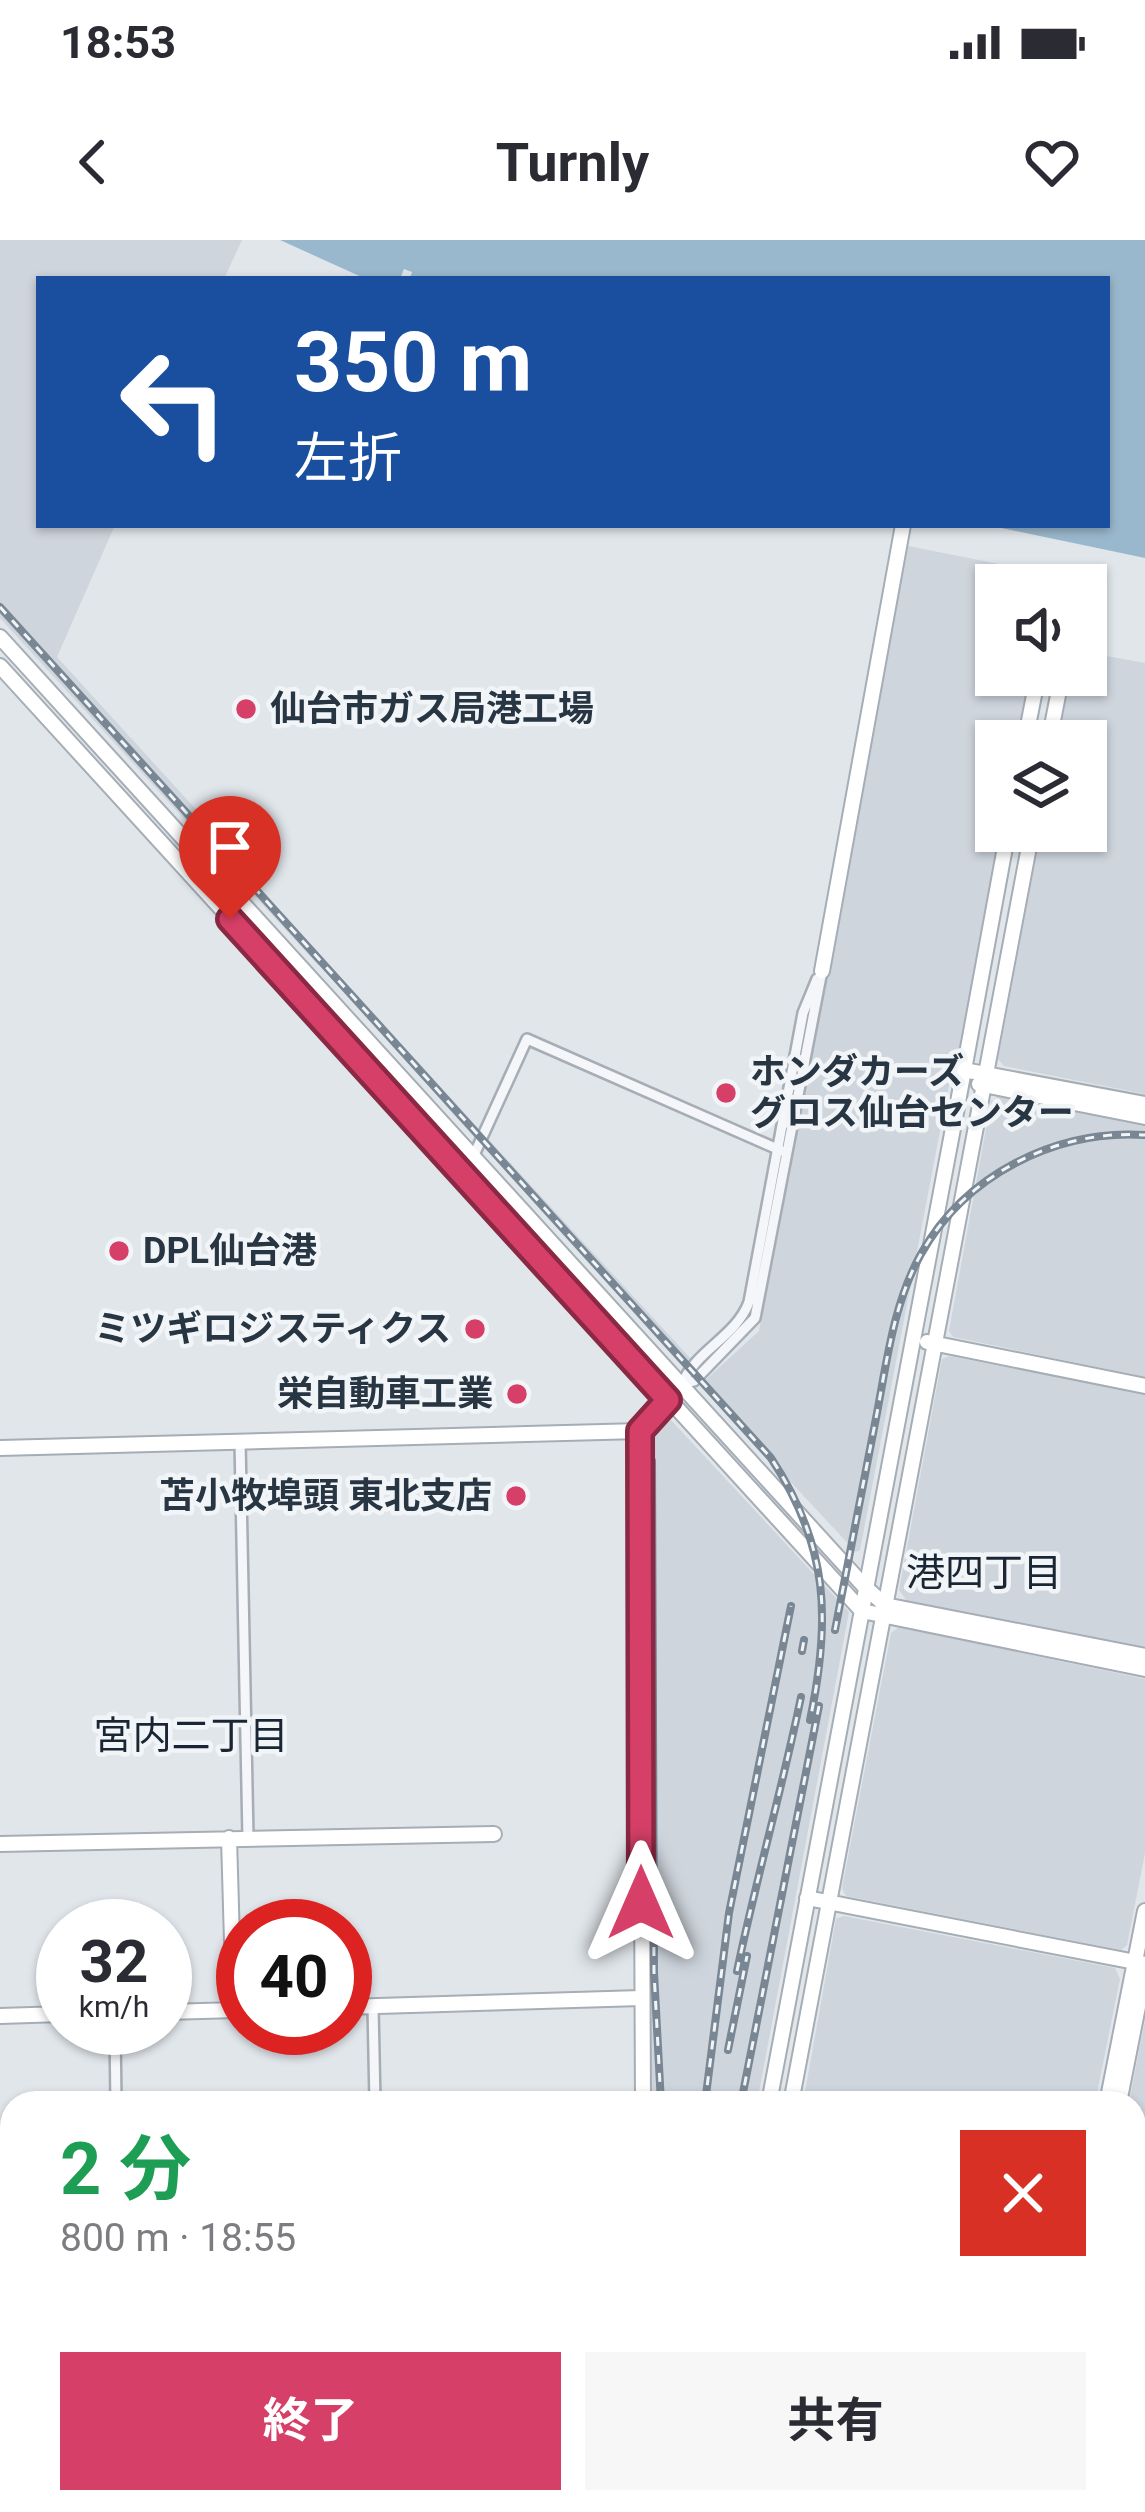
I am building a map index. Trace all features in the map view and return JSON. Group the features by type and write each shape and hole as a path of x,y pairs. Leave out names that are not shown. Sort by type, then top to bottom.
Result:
{"street":[{"path":"643,2091 640,1431 682,1384 690,1368 745,1312 782,1152 803,1013 822,971 902,528"},
{"path":"0,638 884,1610 1145,1669"},
{"path":"0,666 862,1611"},
{"path":"771,2091 1004,852"},
{"path":"793,2091 1028,852"},
{"path":"290,984 304,971"},
{"path":"474,1155 527,1039 782,1152"},
{"path":"963,1075 1145,1104"},
{"path":"984,1079 1145,1117"},
{"path":"913,1339 1145,1386"},
{"path":"0,1448 640,1431"},
{"path":"240,1441 248,1838"},
{"path":"862,1611 884,1610 1145,1656"},
{"path":"0,1844 494,1834"},
{"path":"229,1838 233,1899"},
{"path":"807,1898 1142,1966"},
{"path":"1121,2091 1142,1966 1145,1911"},
{"path":"1110,2091 1142,1966"},
{"path":"375,2091 373,2006 641,1998"},
{"path":"0,2016 36,2015"},
{"path":"115,2055 116,2091"}],"shaded area":[{"path":"0,240 242,240 225,276 36,276 36,528 114,528 57,657 254,873 251,878 324,959 318,965 0,618"},
{"path":"908,546 999,564 975,564 975,696 1031,696 1026,720 975,720 975,852 1001,852 856,1552 700,1385 759,1331"},
{"path":"1107,656 1145,663 1145,1094 1004,1066 998,1059 1037,852 1107,852 1107,720 1062,720 1067,696 1107,696"},
{"path":"340,977 479,1129 475,1138 335,982"},
{"path":"999,1096 1145,1125 1145,1377 953,1337 949,1331 991,1101"},
{"path":"490,1141 692,1360 685,1368 486,1148"},
{"path":"949,1356 1145,1394 1145,1647 907,1601 899,1590 942,1359"},
{"path":"671,1420 849,1612 759,2091 648,2091 645,1442"},
{"path":"899,1627 1145,1679 1145,1853 1127,1945 1121,1950 846,1896 842,1888 891,1633"},
{"path":"844,1916 1115,1968 1120,1979 1097,2091 805,2091 836,1919"},
{"path":"1145,2020 1145,2091 1131,2091"}],"water":[{"path":"280,240 1145,240 1145,558 1001,528 1110,528 1110,276 411,276 412,272 404,269 401,276 359,276"}],"railway":[{"path":"0,607 771,1458 805,1522 820,1584 821,1649 810,1720"},
{"path":"835,1630 893,1332 921,1254 962,1201 1016,1163 1079,1140 1145,1135"},
{"path":"652,1461 654,1972 660,2091"},
{"path":"707,2091 729,1913 791,1606"},
{"path":"802,1651 804,1640"},
{"path":"737,1971 801,1697"},
{"path":"743,2091 819,1706"},
{"path":"728,2050 747,1956"}],"place":[{"name":"仙台市ガス局港工場","path":"246,709"},
{"name":"ホンダカーズ グロス仙台センター","path":"726,1093"},
{"name":"DPL仙台港","path":"119,1251"},
{"name":"ミツギロジスティクス","path":"475,1329"},
{"name":"栄自動車工業","path":"517,1394"},
{"name":"苫小牧埠頭 東北支店","path":"516,1496"}],"district":[{"name":"港四丁目","path":"984,1573"},
{"name":"宮内二丁目","path":"191,1736"}],"route":[{"path":"230,919 668,1400 640,1431 641,1903"}]}
